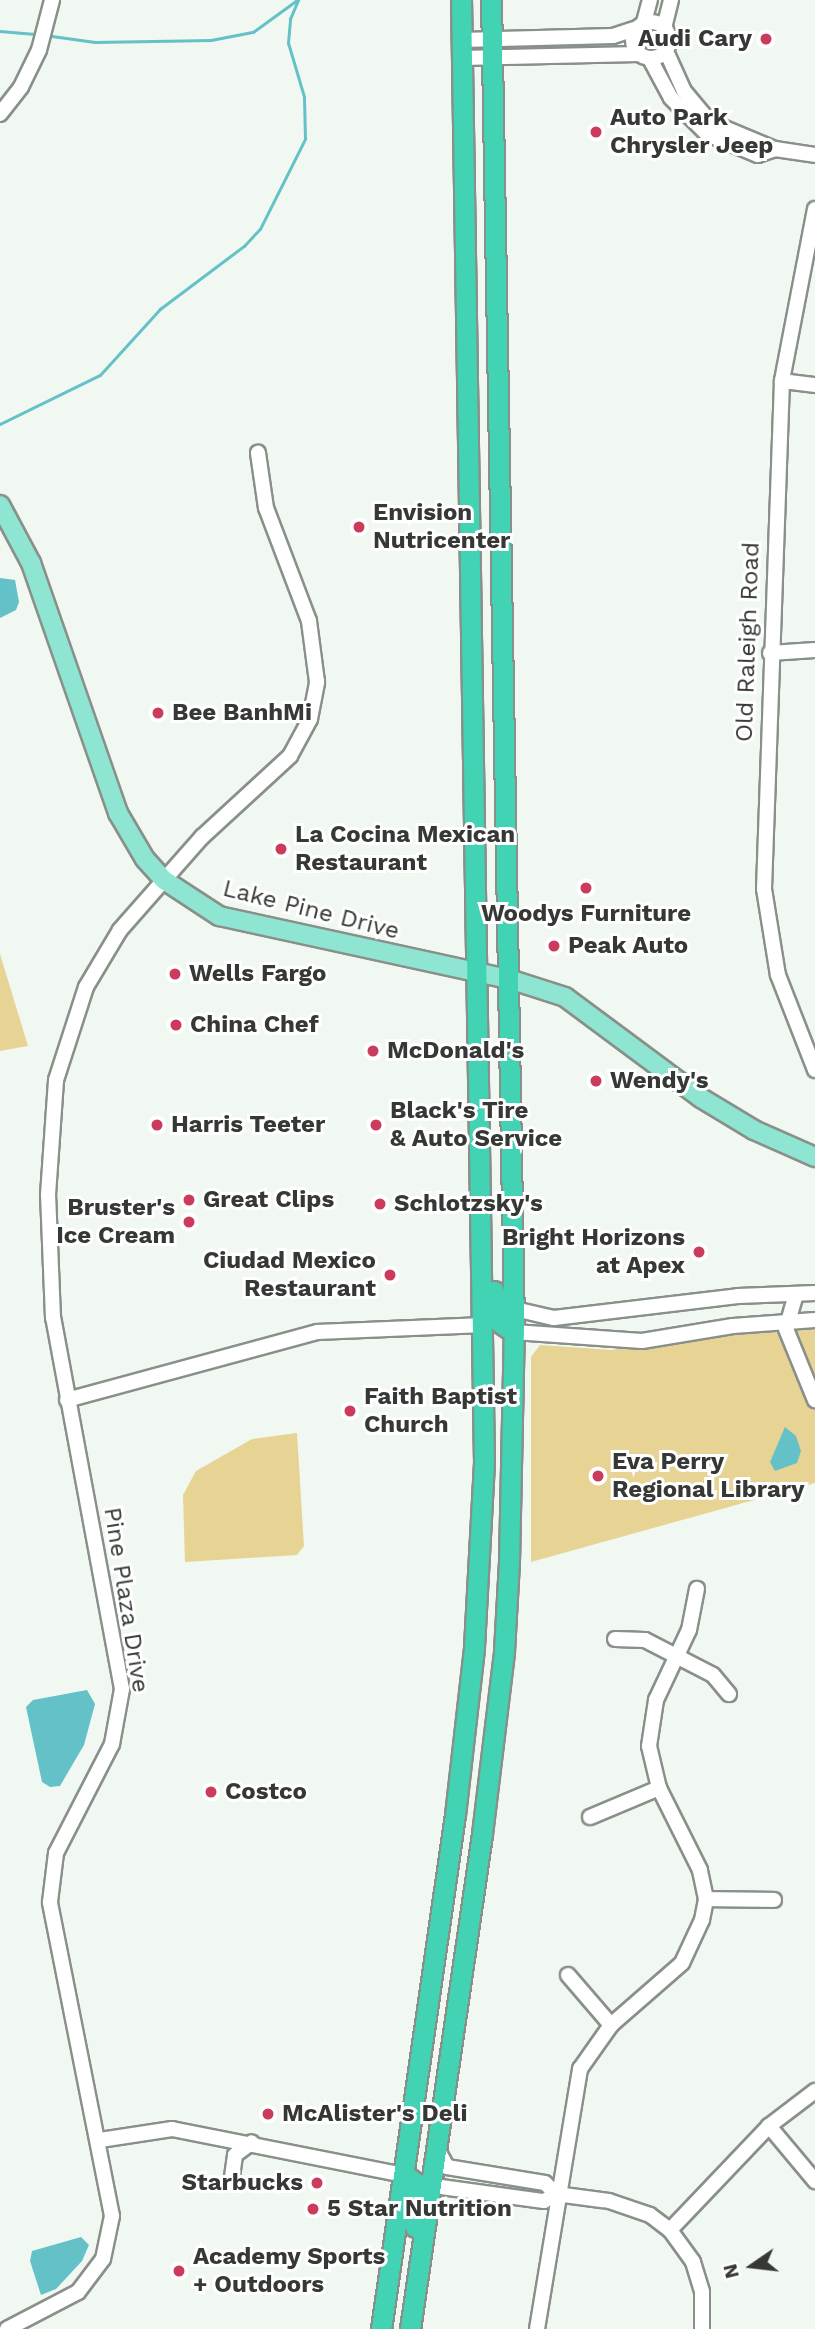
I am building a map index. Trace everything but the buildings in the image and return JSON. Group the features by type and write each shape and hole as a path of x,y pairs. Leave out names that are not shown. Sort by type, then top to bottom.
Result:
{"highway":[{"path":"381,2329 430,1990 474,1647 484,1462 479,974 461,0"},
{"path":"407,2329 439,2152 504,1651 511,1480 514,1299 491,0"},
{"path":"482,1208 490,1221 499,1322 514,1332"},
{"path":"484,1325 502,1343 511,1480"},
{"path":"430,1990 430,2036 417,2158 434,2186"},
{"path":"404,2175 416,2183 418,2203 407,2329"}],"main road":[{"name":"Lake Pine Drive","path":"0,505 31,563 118,813 145,859 164,880 219,916 509,979 571,1000 701,1098 754,1130 815,1157"}],"street":[{"path":"0,114 35,60 52,0"},
{"path":"650,0 640,25 644,57 677,106 707,134 758,155 775,149"},
{"path":"671,0 664,28 666,51 696,110 725,131 775,149 815,155"},
{"path":"462,49 613,36 656,21 664,28"},
{"path":"492,48 644,57 666,51"},
{"name":"Old Raleigh Road","path":"815,209 782,381 770,653 765,910 785,1000 815,1070"},
{"path":"782,381 815,385"},
{"name":"Pine Plaza Drive","path":"7,2329 65,2302 92,2277 103,2259 112,2216 100,2140 52,1917 51,1876 62,1840 112,1744 122,1689 67,1400 49,1257 56,1080 65,1039 94,970 125,923 164,880 290,756 314,707 317,669 306,608 266,508 258,453"},
{"path":"770,653 815,650"},
{"path":"514,1299 519,1310 554,1318 806,1293"},
{"path":"806,1293 815,1311"},
{"path":"806,1293 787,1321 802,1376 815,1400"},
{"path":"514,1332 642,1341 787,1321 815,1320"},
{"path":"67,1400 317,1332 484,1325"},
{"path":"537,2329 575,2085 585,2058 611,2025 682,1963 697,1934 706,1899 696,1856 659,1788 649,1746 652,1715 689,1629 697,1589"},
{"path":"615,1639 645,1640 713,1675 729,1694"},
{"path":"590,1817 659,1788"},
{"path":"706,1899 774,1900"},
{"path":"568,1975 611,2025"},
{"path":"670,2230 769,2126 815,2091"},
{"path":"769,2126 815,2181"},
{"path":"100,2140 172,2129 252,2142 404,2175"},
{"path":"231,2184 235,2155 252,2142"},
{"path":"439,2152 447,2166 545,2183 556,2194 623,2205 670,2230 699,2278 702,2329"},
{"path":"434,2186 544,2201 556,2194"}],"shaded area":[{"path":"0,954 28,1046 0,1051"},
{"path":"815,1320 815,1483 531,1562 531,1357 540,1345 612,1350"},
{"path":"297,1433 304,1546 297,1555 185,1562 183,1495 196,1471 252,1439"}],"water":[{"path":"0,578 15,580 19,602 16,610 0,618"},
{"path":"785,1427 796,1436 801,1451 797,1463 775,1471 770,1462"},
{"path":"87,1690 95,1704 84,1745 60,1786 50,1787 42,1782 26,1707 33,1700"},
{"path":"81,2237 89,2245 82,2261 56,2289 41,2295 30,2261 32,2251"}],"waterway":[{"path":"52,36 95,42 211,40 253,32 297,0"},
{"path":"0,424 100,375 160,309 244,246 260,229 305,139 304,97 288,43 290,19 298,0"},
{"path":"0,31 35,34"}],"place":[{"name":"Audi Cary","path":"766,39"},
{"name":"Auto Park Chrysler Jeep","path":"596,132"},
{"name":"Envision Nutricenter","path":"359,527"},
{"name":"Bee BanhMi","path":"158,713"},
{"name":"La Cocina Mexican Restaurant","path":"281,849"},
{"name":"Woodys Furniture","path":"586,888"},
{"name":"Peak Auto","path":"554,946"},
{"name":"Wells Fargo","path":"175,974"},
{"name":"China Chef","path":"176,1025"},
{"name":"McDonald's","path":"373,1051"},
{"name":"Wendy's","path":"596,1081"},
{"name":"Harris Teeter","path":"157,1125"},
{"name":"Black's Tire & Auto Service","path":"376,1125"},
{"name":"Great Clips","path":"189,1200"},
{"name":"Schlotzsky's","path":"380,1204"},
{"name":"Bruster's Ice Cream","path":"189,1222"},
{"name":"Bright Horizons at Apex","path":"699,1252"},
{"name":"Ciudad Mexico Restaurant","path":"390,1275"},
{"name":"Faith Baptist Church","path":"350,1411"},
{"name":"Eva Perry Regional Library","path":"598,1476"},
{"name":"Costco","path":"211,1792"},
{"name":"McAlister's Deli","path":"268,2114"},
{"name":"Starbucks","path":"317,2183"},
{"name":"5 Star Nutrition","path":"313,2209"},
{"name":"Academy Sports + Outdoors","path":"179,2271"}]}
